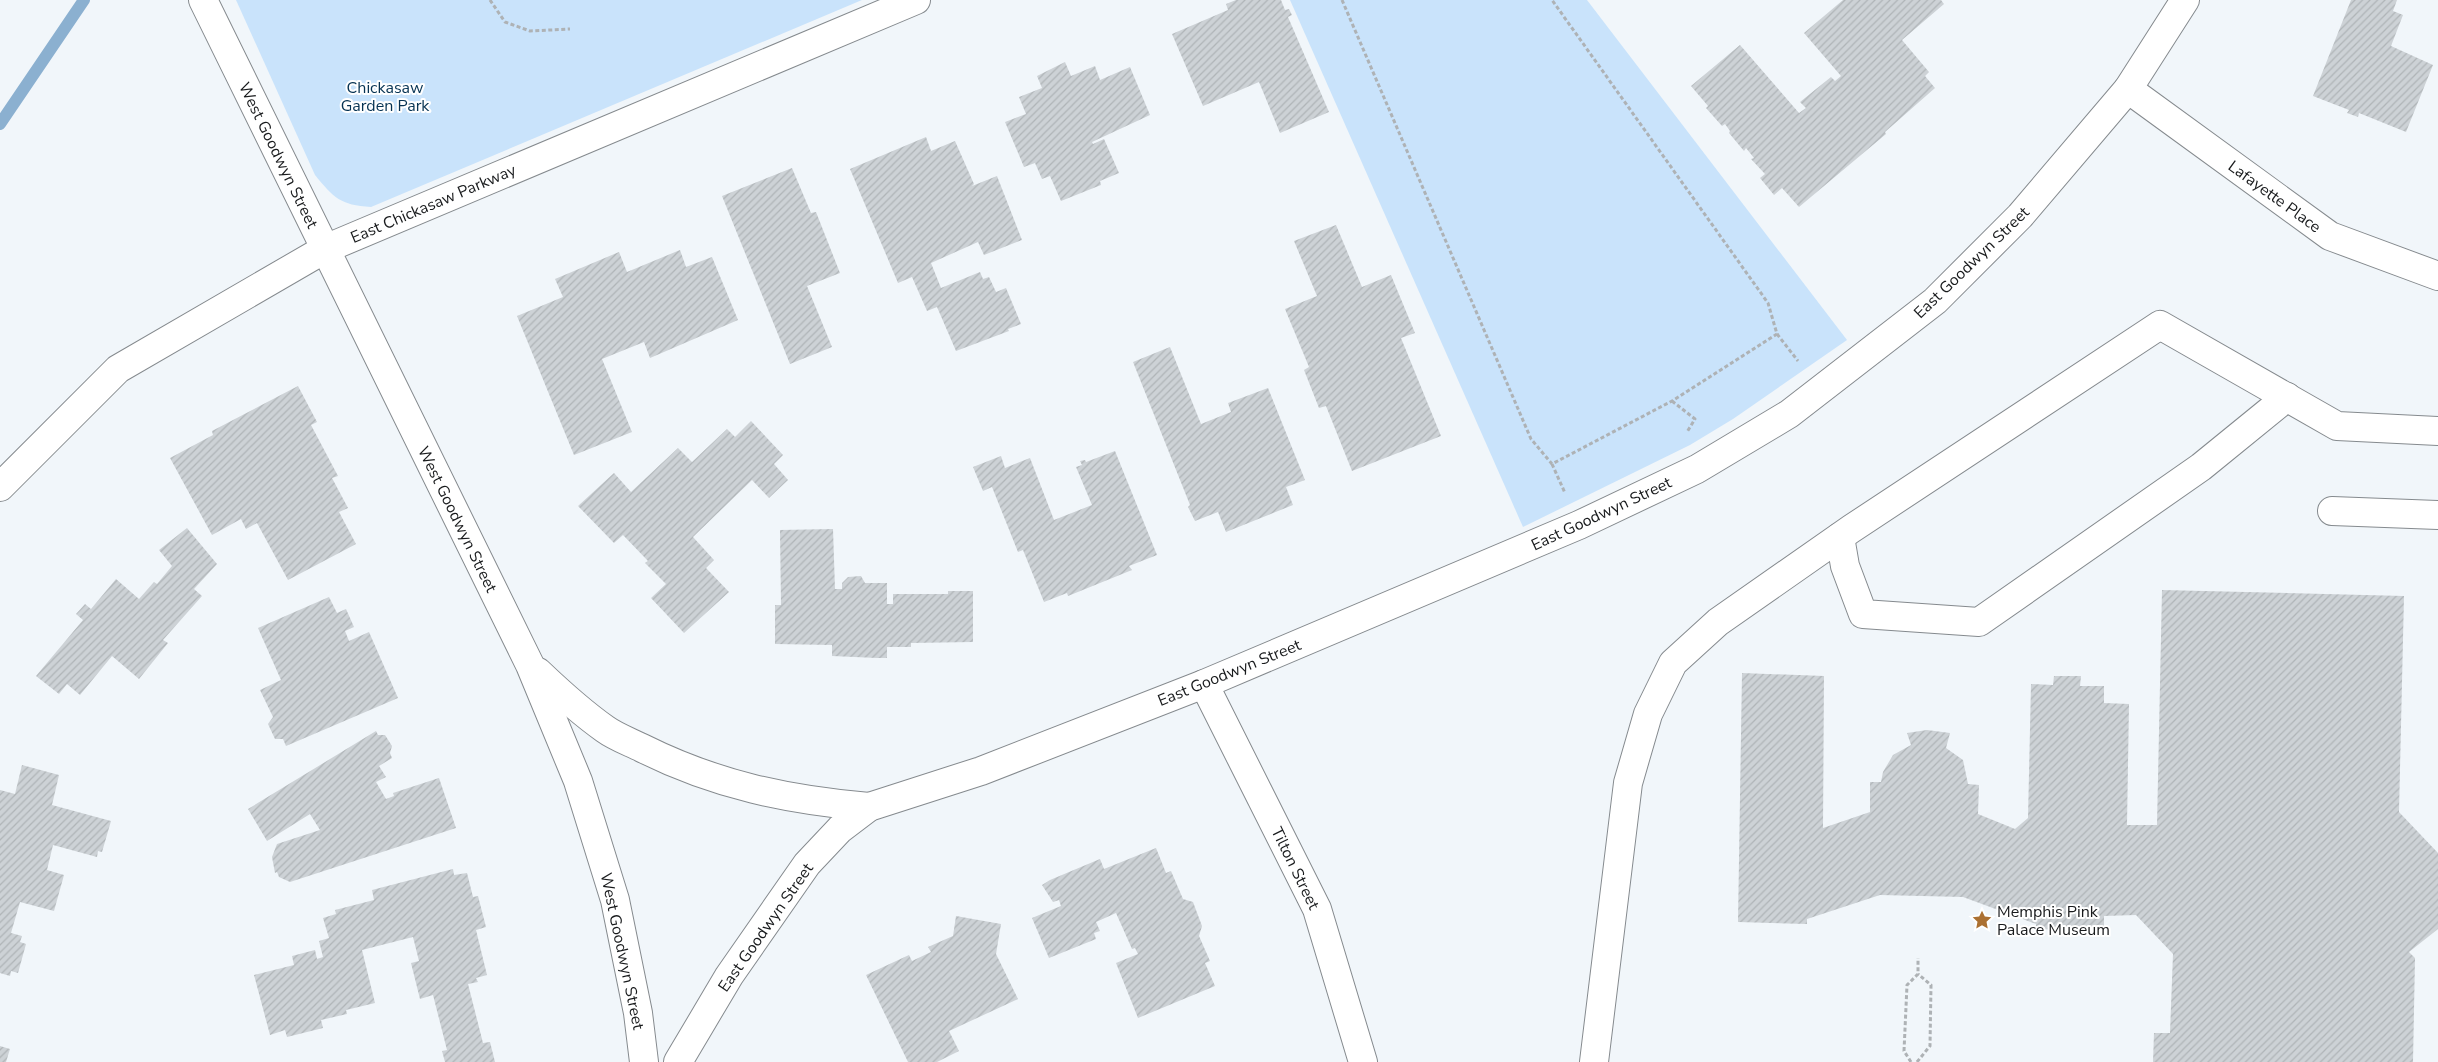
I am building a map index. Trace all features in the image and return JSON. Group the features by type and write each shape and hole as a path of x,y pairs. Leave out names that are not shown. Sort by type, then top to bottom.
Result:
{"street":[{"name":"West Goodwyn Street","path":"203,0 530,665 578,781 615,900 638,1013 644,1062"},
{"name":"East Chickasaw Parkway","path":"0,487 118,369 325,249 916,0"},
{"name":"East Goodwyn Street","path":"678,1062 729,976 807,864 840,829 869,807 981,771 1204,684 1579,525 1697,469 1789,414 1935,301 2020,216 2128,89 2185,0"},
{"name":"Lafayette Place","path":"2128,89 2330,236 2438,276"},
{"path":"1594,1062 1628,783 1648,714 1673,663 1718,622 1840,537 2160,325 2337,426 2438,431"},
{"path":"1840,537 1845,566 1863,614 1979,622 2201,466 2286,397"},
{"path":"2332,511 2438,515"},
{"name":"East Goodwyn Street","path":"530,665 568,700 606,730 665,760 721,781 770,794 869,807"},
{"name":"Tilton Street","path":"1204,684 1317,908 1363,1062"}],"path":[{"path":"490,0 506,22 530,31 570,29"},
{"path":"1342,0 1531,440 1552,464 1672,401 1776,334 1768,303 1552,0"},
{"path":"1911,1062 1904,1051 1907,986 1918,974 1918,958"},
{"path":"1917,1062 1930,1046 1931,985 1918,974"}],"green space":[{"name":"Chickasaw Garden Park","path":"236,0 862,0 371,207 360,206 338,199 315,175"},
{"path":"1290,0 1587,0 1847,340 1733,419 1690,445 1523,527"}],"building":[{"path":"1236,0 1281,0 1285,10 1289,9 1292,15 1288,17 1329,112 1280,133 1259,82 1203,106 1172,34 1228,10 1226,4"},
{"path":"1843,0 1941,0 1944,4 1902,40 1929,72 1925,76 1935,88 1885,132 1886,134 1799,207 1782,188 1774,195 1760,178 1765,174 1751,159 1754,158 1746,148 1744,151 1729,133 1730,131 1725,124 1722,126 1706,108 1708,106 1691,86 1740,45 1799,113 1806,108 1800,102 1831,77 1835,81 1841,76 1804,33"},
{"path":"2351,0 2397,0 2393,11 2403,15 2391,46 2433,65 2406,132 2359,113 2358,117 2347,113 2349,110 2313,96"},
{"path":"1065,62 1071,76 1095,66 1100,80 1130,67 1150,115 1092,142 1093,144 1104,139 1119,173 1100,181 1101,185 1061,201 1050,176 1042,179 1035,163 1024,167 1005,122 1026,114 1019,97 1042,88 1037,76"},
{"path":"926,137 931,151 955,141 974,184 972,186 997,176 1022,240 984,255 978,242 931,263 941,288 980,272 983,279 989,277 996,292 1006,288 1021,324 1008,329 1009,331 956,351 937,307 927,311 912,277 898,283 850,169"},
{"path":"792,168 811,213 816,212 840,273 807,286 832,347 790,364 722,196"},
{"path":"1336,225 1362,287 1391,275 1415,333 1401,338 1441,436 1352,471 1326,406 1319,408 1304,370 1309,367 1285,309 1317,296 1294,241"},
{"path":"680,250 686,267 712,257 738,320 650,358 644,342 602,359 632,432 574,455 517,316 563,297 555,279 619,252 627,272"},
{"path":"1170,347 1201,424 1231,412 1228,403 1268,388 1305,480 1286,487 1293,505 1226,532 1218,512 1195,521 1133,362"},
{"path":"298,386 317,422 311,425 338,476 332,478 348,508 339,512 356,544 288,580 257,523 246,529 241,519 212,535 170,458 213,435 212,431"},
{"path":"751,421 783,455 774,464 788,480 769,498 752,480 693,537 714,560 706,568 729,592 684,633 651,598 666,584 645,563 648,561 623,535 614,543 578,506 614,473 631,492 678,448 692,462 727,429 735,437"},
{"path":"1115,451 1157,555 1129,566 1132,570 1068,596 1067,593 1044,602 1023,550 1018,552 992,487 983,491 973,467 1001,456 1005,468 1030,458 1054,520 1092,505 1076,467 1082,465 1080,461 1085,460 1086,462"},
{"path":"187,528 217,564 194,589 202,596 163,640 168,643 139,679 112,656 80,695 67,684 59,694 36,676 83,620 76,614 85,604 91,609 116,579 139,599 154,582 157,584 172,566 159,550"},
{"path":"833,529 835,589 842,589 842,583 848,577 861,576 865,583 887,583 887,604 893,604 893,594 948,594 948,591 973,591 973,642 911,643 911,647 887,647 887,658 832,656 832,645 775,644 775,605 781,605 780,530"},
{"path":"2162,590 2404,596 2399,812 2438,853 2438,929 2409,952 2415,958 2413,1062 2153,1062 2154,1033 2170,1033 2173,954 2136,915 2104,916 2104,931 2036,929 2036,924 1963,897 1880,895 1807,919 1807,924 1738,922 1742,673 1824,676 1823,828 1870,812 1870,782 1881,782 1883,772 1893,755 1911,745 1907,733 1927,730 1950,733 1946,748 1963,760 1968,784 1979,785 1978,814 2015,829 2028,818 2031,684 2053,685 2054,676 2081,676 2080,686 2104,686 2104,703 2129,704 2127,825 2157,825"},
{"path":"329,597 337,613 346,609 354,627 345,631 349,641 369,632 398,698 286,746 283,739 275,739 268,724 273,717 260,690 281,680 258,628"},
{"path":"376,731 378,735 385,735 392,746 390,753 392,758 379,766 386,777 376,782 386,799 394,796 393,793 439,778 456,828 290,882 279,877 277,872 275,873 272,857 277,844 320,830 310,814 267,841 248,809"},
{"path":"22,765 59,775 52,805 111,821 102,852 98,851 97,857 53,845 47,870 64,875 54,911 20,902 11,933 22,936 20,942 26,944 18,973 11,971 10,976 0,973 0,790 15,794"},
{"path":"1156,848 1166,873 1171,871 1183,899 1193,902 1202,926 1199,936 1210,961 1205,963 1215,986 1138,1018 1116,963 1138,954 1135,948 1132,949 1116,913 1096,922 1100,931 1094,933 1096,939 1049,958 1032,918 1061,906 1059,900 1053,902 1042,885 1050,880 1100,859 1104,869"},
{"path":"453,869 454,875 467,873 473,897 478,896 486,927 476,930 487,975 476,978 478,982 468,984 483,1043 490,1042 495,1062 445,1062 442,1051 447,1050 433,995 420,999 411,963 419,961 413,937 362,950 375,1003 346,1010 347,1014 321,1020 323,1028 287,1037 285,1030 270,1035 254,975 294,965 292,956 315,950 317,959 323,957 319,941 329,938 323,918 336,914 335,910 374,900 372,890"},
{"path":"956,916 1001,924 996,954 1018,999 949,1031 959,1051 937,1062 908,1062 866,975 909,955 912,961 931,952 928,947 953,936"},
{"path":"0,1046 10,1049 6,1062 0,1062"}],"waterway":[{"path":"0,124 84,0"}],"place":[{"name":"Memphis Pink Palace Museum","path":"1982,920"}]}
